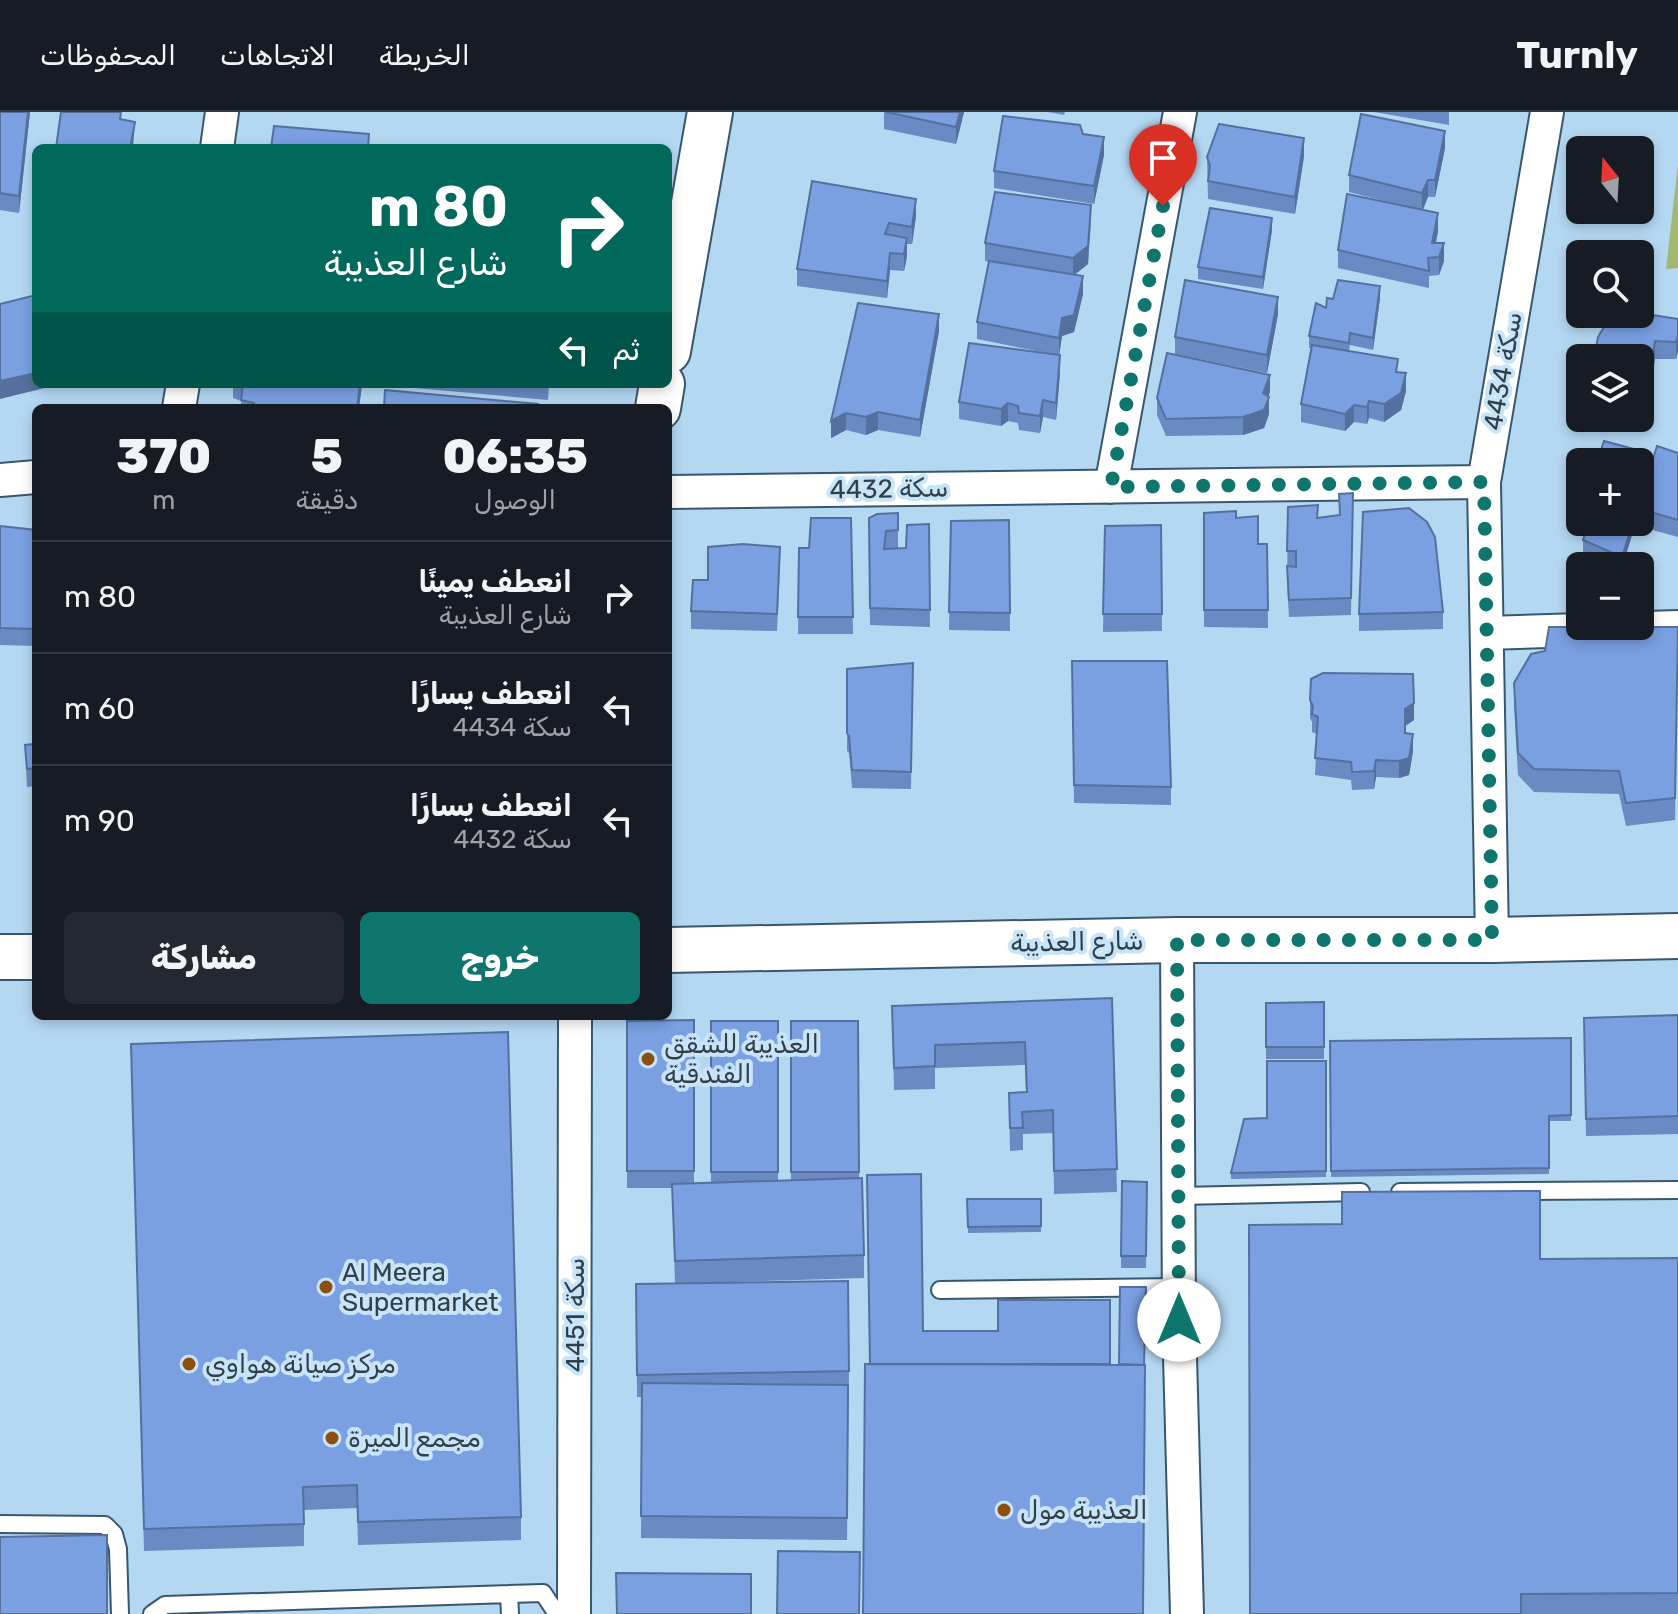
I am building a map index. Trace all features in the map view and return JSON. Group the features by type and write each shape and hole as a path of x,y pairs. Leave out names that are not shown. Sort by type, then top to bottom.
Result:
{"street":[{"path":"218,144 222,112"},
{"path":"672,328 710,112"},
{"path":"1111,487 1180,112"},
{"name":"سكة 4434","path":"1492,940 1484,482 1547,112"},
{"path":"0,480 32,477"},
{"name":"سكة 4432","path":"672,492 1484,482"},
{"path":"1487,633 1678,627"},
{"name":"شارع العذيبة","path":"672,950 1177,940 1492,940 1678,936"},
{"path":"1177,940 1179,1287 1187,1614"},
{"path":"0,957 32,957"},
{"name":"سكة 4451","path":"574,1614 575,1020"}],"lane":[{"path":"1179,1196 1478,1190 1678,1190"},
{"path":"940,1290 1179,1287"},
{"path":"0,1524 105,1525 114,1534 118,1549 120,1614"},
{"path":"152,1614 165,1605 192,1609 543,1593 557,1614"},
{"path":"509,1594 510,1614"}],"green space":[{"path":"1678,164 1678,268 1666,269"}],"building":[{"path":"0,112 28,112 19,196 0,193"},
{"path":"61,112 121,112 120,119 135,122 131,144 57,144"},
{"path":"886,112 960,112 956,127"},
{"path":"1361,114 1445,131 1435,180 1428,180 1422,193 1349,175"},
{"path":"1003,116 1080,125 1083,134 1104,137 1094,186 994,171"},
{"path":"1219,124 1304,138 1295,197 1208,181 1210,166 1207,157"},
{"path":"274,126 369,134 368,144 272,144"},
{"path":"812,181 916,199 912,227 889,223 885,234 907,238 904,254 890,253 887,281 797,269"},
{"path":"995,192 1091,205 1088,246 1073,258 985,243"},
{"path":"1347,194 1438,213 1432,243 1444,243 1439,257 1428,258 1429,271 1338,250"},
{"path":"1210,208 1272,218 1263,277 1198,267"},
{"path":"989,261 1083,276 1074,315 1062,318 1059,338 977,322"},
{"path":"1185,280 1278,297 1267,355 1175,337"},
{"path":"1338,280 1380,286 1373,338 1350,333 1349,343 1309,336 1316,303 1326,308 1327,298 1333,299"},
{"path":"32,296 32,374 0,381 0,304"},
{"path":"858,303 939,314 920,420 878,412 866,417 846,413 831,421"},
{"path":"1654,315 1678,319 1676,342 1655,341 1654,347 1654,344 1597,344 1603,328 1654,328"},
{"path":"969,343 1060,355 1056,403 1043,400 1040,416 1019,413 1018,406 1008,403 1001,409 959,402"},
{"path":"1312,345 1398,359 1396,372 1406,373 1401,393 1384,404 1369,401 1367,407 1354,405 1345,414 1301,404"},
{"path":"1167,353 1270,375 1263,393 1269,397 1264,410 1243,417 1166,419 1157,398"},
{"path":"242,388 360,388 358,404 254,404 241,400"},
{"path":"385,390 538,404 384,404"},
{"path":"1604,441 1630,448 1602,448"},
{"path":"1657,446 1678,453 1678,520 1654,513 1654,456"},
{"path":"1353,493 1351,598 1289,600 1287,566 1296,567 1296,551 1287,551 1288,507 1318,505 1317,518 1340,515 1339,494"},
{"path":"1409,508 1427,522 1435,537 1443,612 1359,614 1363,512"},
{"path":"1236,511 1236,518 1258,516 1258,544 1267,544 1268,610 1204,610 1204,513"},
{"path":"898,513 898,530 886,531 884,549 906,548 907,525 929,524 930,610 870,608 869,518 877,514"},
{"path":"811,518 851,518 853,617 798,617 799,548 809,548"},
{"path":"1009,520 1010,613 949,612 951,521"},
{"path":"1161,525 1162,614 1103,614 1105,526"},
{"path":"0,526 32,530 32,629 0,628"},
{"path":"1584,536 1629,536 1624,552 1611,552 1583,540"},
{"path":"743,544 780,547 777,614 691,611 693,580 708,580 708,547"},
{"path":"1549,627 1566,627 1566,640 1654,640 1654,627 1678,627 1675,798 1626,803 1619,771 1534,769 1518,753 1514,683 1531,654 1545,651"},
{"path":"1072,661 1167,661 1171,787 1074,785"},
{"path":"913,663 911,772 852,770 847,733 847,669"},
{"path":"1323,673 1413,674 1414,703 1405,709 1405,733 1413,734 1409,758 1376,760 1374,771 1352,772 1351,762 1315,758 1318,717 1312,714 1311,679"},
{"path":"32,744 32,768 27,769 25,745"},
{"path":"1112,998 1117,1169 1054,1171 1053,1110 1022,1112 1023,1128 1010,1128 1009,1093 1027,1092 1025,1042 935,1045 935,1066 894,1068 892,1006"},
{"path":"1324,1002 1324,1047 1266,1047 1266,1003"},
{"path":"1678,1015 1678,1116 1586,1119 1584,1018"},
{"path":"694,1020 694,1171 627,1171 627,1021"},
{"path":"711,1021 778,1021 778,1172 711,1172"},
{"path":"791,1021 858,1021 859,1172 791,1172"},
{"name":"Al Meera Supermarket","path":"508,1032 521,1517 358,1522 357,1485 303,1487 304,1524 144,1529 131,1044"},
{"path":"1571,1038 1571,1115 1549,1116 1549,1168 1331,1171 1330,1041"},
{"path":"1267,1061 1326,1061 1326,1171 1231,1173 1244,1119 1267,1118"},
{"path":"921,1174 923,1331 998,1331 998,1300 1110,1300 1110,1364 870,1364 867,1175"},
{"path":"862,1178 864,1255 675,1261 672,1184"},
{"path":"1122,1181 1147,1182 1146,1256 1121,1256"},
{"path":"1540,1191 1540,1259 1678,1258 1678,1593 1521,1594 1521,1614 1250,1614 1249,1225 1342,1224 1342,1192"},
{"path":"967,1199 1041,1199 1041,1226 968,1227"},
{"path":"848,1281 849,1371 637,1375 636,1284"},
{"path":"1120,1287 1146,1287 1144,1365 1119,1364"},
{"name":"العذيبة مول","path":"865,1364 1145,1365 1143,1614 863,1614"},
{"path":"642,1383 848,1385 847,1518 641,1516"},
{"path":"107,1535 107,1614 0,1614 0,1537"},
{"path":"778,1551 860,1552 859,1614 777,1614"},
{"path":"616,1573 751,1574 751,1614 617,1614"}],"place":[{"name":"العذيبة للشقق الفندقية","path":"648,1059"},
{"name":"Al Meera Supermarket","path":"326,1287"},
{"name":"مركز صيانة هواوي","path":"189,1364"},
{"name":"مجمع الميرة","path":"332,1438"},
{"name":"العذيبة مول","path":"1004,1510"}],"route":[{"path":"1163,206 1111,487 1484,482 1492,940 1177,940 1179,1320"}]}
